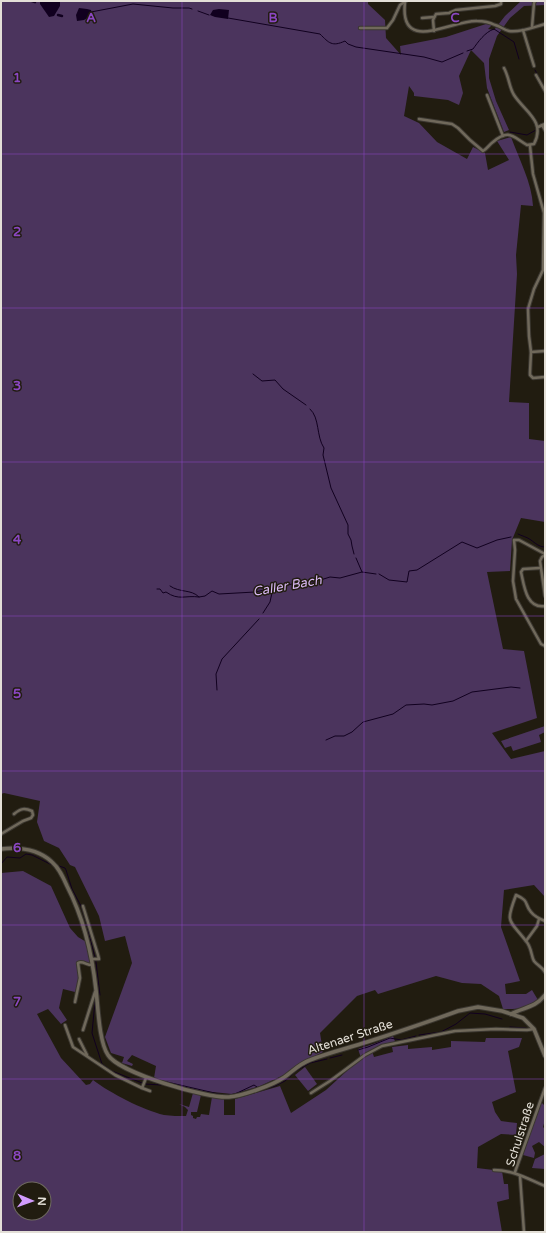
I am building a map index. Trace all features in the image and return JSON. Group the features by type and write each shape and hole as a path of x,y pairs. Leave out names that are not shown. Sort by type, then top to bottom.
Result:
{"main road":[{"name":"Altenaer Straße","path":"1,849 16,848 33,851 45,857 58,869 78,908 89,943 104,1045 109,1057 118,1065 146,1079 220,1097 230,1097 279,1080 308,1061 458,1011 478,1007 511,1014 526,1020 534,1029 545,1056"},
{"path":"511,1014 529,1008 545,995"}],"street":[{"path":"422,18 434,17 436,14 449,13 456,10 495,6 501,4 501,1"},
{"path":"532,27 535,1"},
{"path":"405,2 405,21 410,28 420,32 434,31 457,24 478,21 494,24 509,31 523,30 545,24"},
{"path":"360,28 387,28 393,20 400,5 405,2"},
{"path":"434,17 432,24 434,31"},
{"path":"523,30 534,66"},
{"path":"504,68 510,88 531,114 538,127 535,142 530,146"},
{"path":"536,75 545,92"},
{"path":"486,94 503,136"},
{"path":"419,119 442,122 455,126 483,150 507,134 513,135 530,146"},
{"path":"538,127 543,124 545,130"},
{"path":"530,146 533,174 544,213 544,271 534,289 528,310 531,352 530,375 534,378 545,377"},
{"path":"531,352 545,351"},
{"path":"545,596 540,568 540,561 545,554 519,540 514,540 515,550 513,581 516,599 541,644 545,646"},
{"path":"540,568 523,569 521,572 526,595 537,605 545,606"},
{"path":"1,834 34,815 32,811 25,808 14,814"},
{"path":"545,921 529,911 524,898 516,895 510,911 512,926 526,941 531,950 532,959 545,972"},
{"path":"83,906 99,959 92,960"},
{"path":"526,941 537,926 540,919"},
{"path":"75,1002 80,978 78,963 81,962 93,965"},
{"path":"83,1030 96,989"},
{"path":"66,1025 73,1047 115,1075 143,1086 150,1091"},
{"path":"311,1093 330,1081 364,1055 382,1046 455,1030 534,1029"},
{"path":"79,1039 87,1056"},
{"path":"143,1086 146,1079"},
{"name":"Schulstraße","path":"524,1232 520,1176 516,1172 545,1088"},
{"path":"494,1170 516,1172"},
{"path":"520,1176 545,1186"}],"shaded area":[{"path":"1,1 368,1 368,4 385,20 386,38 401,55 400,46 446,37 486,24 492,25 488,29 494,30 505,16 521,1 545,1 545,5 524,6 510,18 497,36 489,59 489,78 496,101 509,130 504,132 487,88 484,63 471,50 459,76 463,93 459,105 448,100 414,96 414,93 409,86 404,116 419,123 437,142 467,159 473,147 485,153 488,170 509,160 497,141 511,137 528,180 532,197 533,206 521,205 516,255 517,274 509,402 529,403 529,439 545,441 545,522 521,518 512,540 510,571 487,572 503,649 524,651 537,718 492,733 511,759 545,751 545,897 534,885 504,890 501,927 520,981 505,984 506,994 526,994 532,990 538,1000 529,1005 517,1009 503,1009 499,996 481,984 462,983 436,976 378,994 375,990 357,996 320,1033 323,1052 301,1063 286,1074 260,1086 232,1094 203,1091 154,1078 156,1066 132,1055 127,1061 133,1064 132,1066 122,1063 124,1057 111,1053 105,1037 132,963 125,936 105,941 99,916 75,867 70,865 59,848 44,841 37,822 40,801 4,793 1,794"},
{"path":"42,1 60,2 60,6 54,16 49,17 40,4"},
{"path":"79,8 91,10 92,15 84,20 77,21 76,15"},
{"path":"213,10 229,10 228,19 210,15"},
{"path":"545,726 545,732 539,735 541,742 513,751 511,746 505,748 501,741"},
{"path":"23,871 51,886 70,928 78,937 88,943 93,965 78,962 80,978 75,992 63,989 59,1008 67,1020 61,1024 48,1009 37,1014 61,1058 86,1085 90,1084 93,1080 127,1100 156,1113 186,1116 188,1110 179,1104 189,1107 193,1093 201,1095 197,1112 191,1112 193,1118 196,1119 197,1117 200,1117 201,1114 209,1115 212,1097 224,1099 224,1115 235,1115 235,1099 280,1086 291,1113 326,1090 361,1058 358,1049 393,1036 396,1044 382,1046 372,1051 374,1057 393,1052 392,1047 408,1045 408,1049 432,1047 432,1050 451,1047 451,1041 485,1042 486,1038 522,1038 519,1047 508,1051 516,1092 492,1102 495,1112 501,1121 517,1123 516,1135 501,1134 478,1147 477,1168 502,1171 504,1184 508,1184 509,1199 497,1202 502,1232 1,1232 1,873"},
{"path":"305,1067 317,1084 308,1091 295,1075"},
{"path":"541,1102 545,1106 545,1120 543,1127 545,1129 545,1147 539,1142 532,1146 535,1153 534,1158 523,1155"},
{"path":"545,1154 545,1169 532,1168 535,1159"}],"waterway":[{"path":"91,12 133,4 192,9"},
{"path":"198,11 209,15"},
{"path":"58,15 62,16"},
{"path":"228,18 320,34 328,42 334,44 345,41 356,47 424,57 442,62 463,53"},
{"path":"467,51 473,49 479,40 494,29 514,42 519,59"},
{"path":"535,70 545,88"},
{"path":"510,132 527,135 536,130"},
{"path":"253,374 262,381 275,380 283,389 306,405"},
{"path":"310,409 317,422 320,438 324,448 323,455 331,488 348,525 348,534 354,554"},
{"name":"Caller Bach","path":"518,534 539,546 545,547"},
{"name":"Caller Bach","path":"379,574 389,580 407,582 409,571 417,570 462,542 477,548 497,540 511,537"},
{"path":"356,558 362,572"},
{"name":"Caller Bach","path":"170,586 178,590 192,593 199,597 205,596 212,591 219,594 255,592 297,584 305,581 314,582 330,577 340,578 362,572 376,574"},
{"path":"263,613 270,602 273,588"},
{"name":"Caller Bach","path":"157,589 160,589 163,593 166,592 175,596 199,597"},
{"path":"217,690 216,674 222,659 259,619"},
{"path":"326,740 335,736 344,736 352,732 363,722 393,714 406,705 432,705 453,701 472,692 511,687 520,688"},
{"path":"1,864 7,857 20,858 26,854 32,855 52,865"},
{"path":"59,866 65,868 72,889 81,906 96,962 100,995"},
{"path":"95,1001 92,1033 102,1064 112,1071 142,1083"},
{"path":"419,1035 441,1032 456,1024 470,1013 485,1014 502,1019"},
{"path":"510,1027 526,1028"},
{"path":"358,1050 390,1038 401,1040 416,1036"},
{"path":"330,1058 342,1055"},
{"path":"261,1090 285,1081 296,1071 310,1063 327,1059"},
{"path":"167,1082 223,1095"},
{"path":"145,1084 161,1085"},
{"path":"228,1095 235,1094 254,1085 257,1087"}]}
